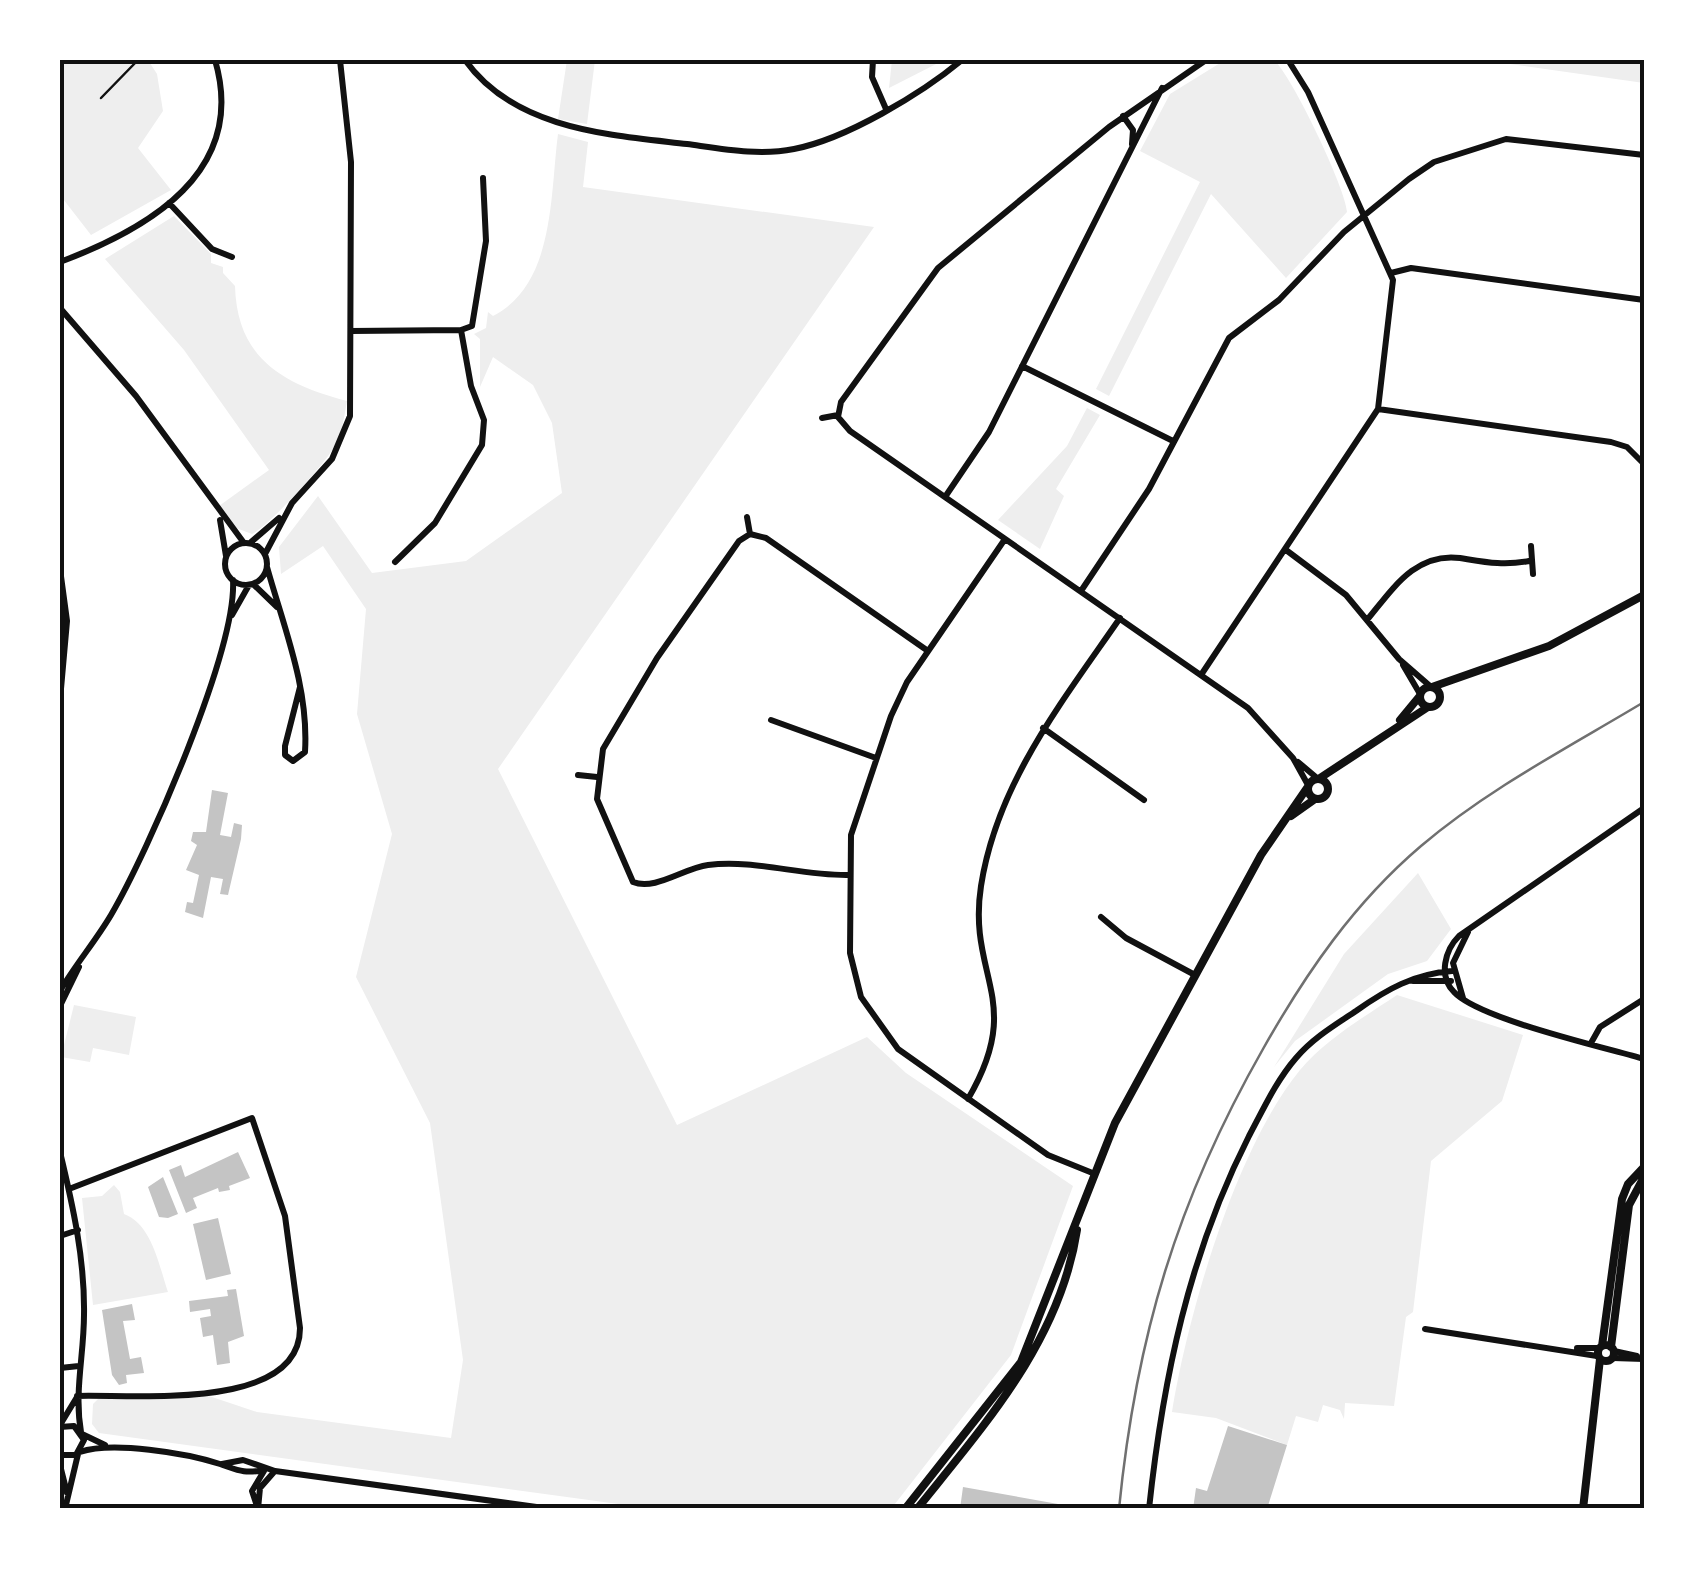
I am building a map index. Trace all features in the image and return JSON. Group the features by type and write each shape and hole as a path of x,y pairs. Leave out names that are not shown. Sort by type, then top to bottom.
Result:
{"street":[{"path":"60,262 139,229 203,168 215,138 220,109 214,60"},
{"path":"226,558 232,548 247,543 283,516 332,459 344,438 351,404 351,162 340,60"},
{"path":"466,60 482,80 508,99 561,124 740,151 805,146 886,109 962,60"},
{"path":"873,60 872,77 886,109"},
{"path":"1206,60 1123,116 931,274 841,402 838,416 844,427 1255,713 1293,758 1315,799"},
{"path":"1202,676 1378,409 1394,290 1391,274 1308,92 1288,60"},
{"path":"945,497 984,441 1163,86"},
{"path":"1136,107 1148,118"},
{"path":"1123,116 1133,130 1130,150"},
{"path":"1081,591 1141,503 1228,338 1278,300 1363,215 1427,166 1496,141 1528,139 1644,155"},
{"path":"352,330 461,330 474,323 485,254 483,178"},
{"path":"169,203 212,249 232,257"},
{"path":"1391,274 1411,268 1644,300"},
{"path":"60,308 143,404 218,514 247,543 265,554"},
{"path":"396,562 435,523 482,445 484,420 471,386 461,330"},
{"path":"1022,366 1173,441"},
{"path":"1378,409 1611,442 1634,452 1644,464"},
{"path":"822,418 838,416"},
{"path":"218,514 226,570 232,580 229,620"},
{"path":"283,516 265,554 300,687 305,748 304,756 293,761 285,755 284,746 300,687"},
{"path":"747,517 750,534"},
{"path":"850,875 800,874 724,864 637,884 627,876 600,813 597,777 608,738 739,540 750,534 766,538 928,651"},
{"path":"1006,539 900,696 876,758 854,822 850,952 865,1005 898,1049 1048,1155 1095,1174"},
{"path":"1531,546 1529,561 1533,574"},
{"path":"1286,550 1335,584 1399,659 1440,699"},
{"path":"1366,620 1404,576 1428,561 1452,558 1496,566 1529,561"},
{"path":"61,1003 123,892 183,758 229,620 251,584 267,567"},
{"path":"60,568 66,622 60,700"},
{"path":"232,580 251,584 278,608"},
{"path":"1394,727 1431,687 1561,641 1644,595"},
{"path":"968,1099 985,1068 997,1021 980,924 984,871 1020,768 1043,728 1120,618"},
{"path":"1399,659 1428,707"},
{"path":"905,1509 1020,1362 1115,1122 1284,821 1308,786 1348,764 1394,727 1440,699 1465,674"},
{"path":"772,720 876,758"},
{"path":"1043,728 1144,800"},
{"path":"1293,758 1328,790"},
{"path":"1284,821 1328,790 1348,764"},
{"path":"578,775 597,777"},
{"path":"1644,808 1469,931 1456,950 1449,971 1464,1000 1644,1060"},
{"path":"1101,917 1126,938 1195,976"},
{"path":"60,991 82,962"},
{"path":"1149,1509 1173,1344 1203,1242 1232,1171 1280,1079 1299,1054 1384,991 1449,971"},
{"path":"1407,981 1451,981"},
{"path":"1591,1043 1600,1027 1644,999"},
{"path":"69,1189 252,1118 285,1216 300,1328 299,1346 290,1364 254,1385 210,1392 77,1396"},
{"path":"60,1152 78,1230 84,1316 77,1396 81,1433 65,1509"},
{"path":"1583,1509 1628,1206 1644,1167"},
{"path":"918,1509 1030,1363 1066,1273 1080,1216"},
{"path":"60,1236 78,1230"},
{"path":"1425,1329 1644,1359"},
{"path":"60,1368 78,1366"},
{"path":"77,1396 60,1426 71,1426 110,1447 222,1464 242,1474 265,1470"},
{"path":"60,1456 110,1447"},
{"path":"222,1464 245,1460 274,1472 550,1509"},
{"path":"60,1465 67,1495"},
{"path":"258,1509 252,1491 265,1470"},
{"path":"258,1509 260,1488 274,1472"}],"path":[{"path":"101,98 138,60"}],"shaded area":[{"path":"60,60 148,60 157,74 163,111 138,148 171,190 91,235 60,195"},
{"path":"567,60 595,60 587,124 558,119"},
{"path":"892,60 940,61 944,60 889,88"},
{"path":"1225,60 1274,60 1305,109 1347,212 1286,278 1211,194 1109,396 1096,389 1200,182 1140,151 1170,94"},
{"path":"1481,60 1644,60 1644,83"},
{"path":"558,134 588,142 583,187 874,227 498,769 677,1125 867,1037 906,1073 1073,1186 1011,1355 891,1509 655,1509 99,1433 92,1424 93,1404 98,1399 206,1395 257,1412 451,1438 463,1360 430,1123 356,977 392,834 357,714 366,609 323,546 281,574 279,547 318,496 372,573 466,561 562,493 552,423 533,385 493,357 480,387 480,339 474,334 486,328 488,312 493,316 513,302 539,261 550,210"},
{"path":"174,216 211,254 211,263 223,267 223,273 235,286 244,332 267,364 302,386 347,401 339,436 329,455 283,508 252,534 236,528 219,506 269,470 184,350 105,259"},
{"path":"1087,408 1100,415 1056,489 1064,496 1040,549 998,520 1067,446"},
{"path":"1418,873 1451,929 1427,961 1388,974 1295,1041 1274,1067 1344,954"},
{"path":"1397,995 1523,1035 1502,1101 1431,1161 1413,1312 1406,1317 1394,1406 1345,1403 1344,1419 1340,1410 1323,1405 1318,1422 1296,1416 1287,1445 1216,1418 1172,1412 1203,1281 1255,1142 1277,1103 1310,1059"},
{"path":"74,1005 136,1017 129,1055 93,1048 90,1062 61,1057"},
{"path":"114,1185 120,1192 124,1214 134,1219 148,1236 168,1292 93,1305 82,1198 102,1196"}],"building":[{"path":"212,790 228,793 220,835 231,837 234,823 242,825 228,895 220,894 223,879 211,877 203,918 185,912 187,902 193,903 199,875 186,870 197,845 191,841 193,832 206,832"},
{"path":"238,1152 250,1178 229,1186 230,1190 219,1192 218,1188 193,1198 197,1208 186,1213 169,1170 181,1165 185,1177"},
{"path":"163,1177 178,1214 168,1218 159,1217 148,1187"},
{"path":"218,1218 231,1274 206,1280 193,1224"},
{"path":"236,1289 244,1336 228,1342 230,1363 217,1365 213,1335 203,1337 200,1318 211,1316 210,1309 190,1312 189,1301 228,1296 227,1290"},
{"path":"132,1304 135,1320 123,1321 130,1359 141,1357 144,1373 126,1375 127,1383 119,1385 112,1375 102,1310"},
{"path":"1228,1426 1287,1445 1267,1509 1193,1509 1196,1488 1207,1491"},
{"path":"963,1487 1058,1504 1057,1509 960,1509"}],"railway":[{"path":"1119,1509 1137,1386 1165,1271 1207,1160 1296,993 1353,915 1421,846 1501,787 1644,702"}]}
